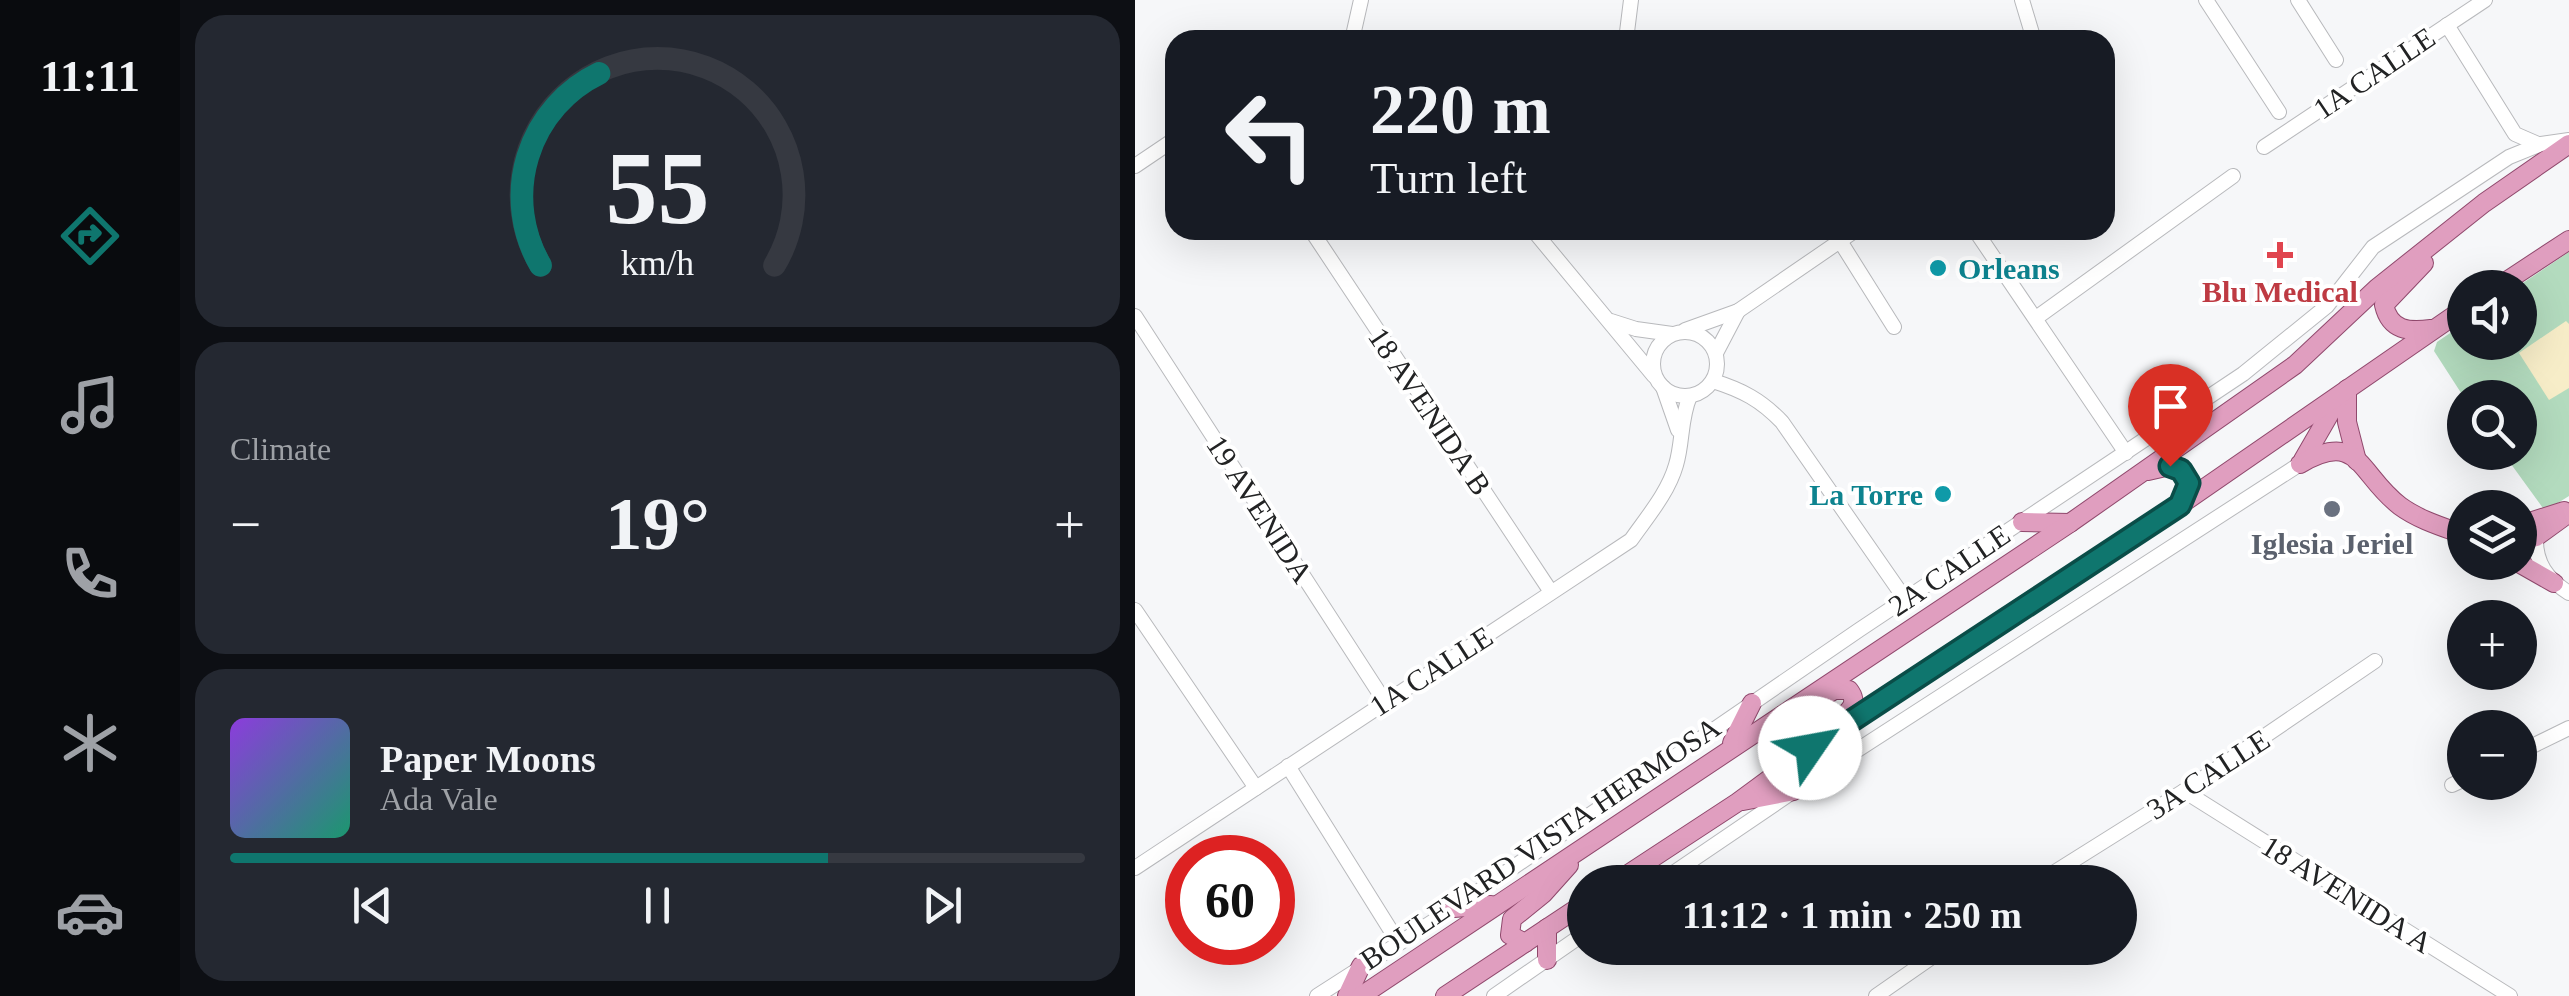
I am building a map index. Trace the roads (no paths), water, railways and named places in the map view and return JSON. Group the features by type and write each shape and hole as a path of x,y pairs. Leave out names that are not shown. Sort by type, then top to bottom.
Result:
{"main road":[{"path":"2433,328 2397,327 2384,306 2484,202 2569,142"},
{"name":"BOULEVARD VISTA HERMOSA","path":"1361,996 2141,473 2295,364 2377,288 2484,202"},
{"path":"2523,270 2569,240"},
{"path":"1642,865 2180,505 2447,319"},
{"path":"2345,391 2347,422 2357,461"},
{"path":"2300,464 2345,391"},
{"path":"2300,464 2324,450 2334,449 2357,461 2400,506 2447,526"},
{"path":"2141,473 2165,467 2181,470 2189,483 2180,505"},
{"path":"2537,520 2565,512"},
{"path":"2537,532 2565,512"},
{"path":"2021,522 2070,523"},
{"path":"2537,574 2561,588"},
{"path":"1779,771 1791,751 1848,712 1854,699 1849,690 1839,689 1811,706 1791,707"},
{"path":"1723,754 1751,703"},
{"path":"1738,802 1794,791"},
{"path":"1525,943 1511,935 1512,919 1561,877 1578,853"},
{"path":"1453,908 1497,904"},
{"path":"1445,996 1567,915"},
{"path":"1547,928 1547,960"},
{"path":"1347,996 1361,966"}],"street":[{"path":"1354,30 1361,0"},
{"path":"1627,30 1631,0"},
{"path":"2022,0 2031,30"},
{"path":"2206,0 2279,112"},
{"path":"2298,0 2336,60"},
{"name":"1A CALLE","path":"2265,147 2485,0"},
{"path":"2447,24 2515,134 2541,144"},
{"path":"2509,157 2515,134"},
{"name":"2A CALLE","path":"1317,996 2243,374 2337,295 2373,247 2509,157 2541,144 2569,142"},
{"path":"1135,166 1165,146"},
{"path":"2035,318 2233,176"},
{"name":"18 AVENIDA B","path":"1318,240 1551,592"},
{"path":"1541,240 1605,319 1671,393 1690,396 1707,388 1713,380 1716,353 1703,336 1636,330 1605,319"},
{"path":"1680,436 1653,358 1663,340 1739,310 1840,240 1895,326"},
{"path":"1982,240 2126,452"},
{"path":"1716,353 1739,310"},
{"name":"19 AVENIDA","path":"1135,316 1385,702"},
{"path":"1713,380 1744,390 1782,422 1905,599"},
{"name":"1A CALLE","path":"1135,868 1631,540 1667,487 1676,464 1690,396"},
{"path":"1684,865 2300,464"},
{"path":"2537,560 2561,588"},
{"path":"1135,610 1255,788"},
{"name":"3A CALLE","path":"2066,865 2185,791 2375,660"},
{"path":"2537,744 2569,728"},
{"path":"1289,766 1398,942"},
{"name":"18 AVENIDA A","path":"2185,791 2510,996"},
{"path":"1494,996 1567,946"},
{"path":"1877,996 1921,965"}],"place":[{"name":"Blu Medical","path":"2280,255"},
{"name":"Orleans","path":"1938,268"},
{"name":"La Torre","path":"1943,494"},
{"name":"Iglesia Jeriel","path":"2332,509"}]}
